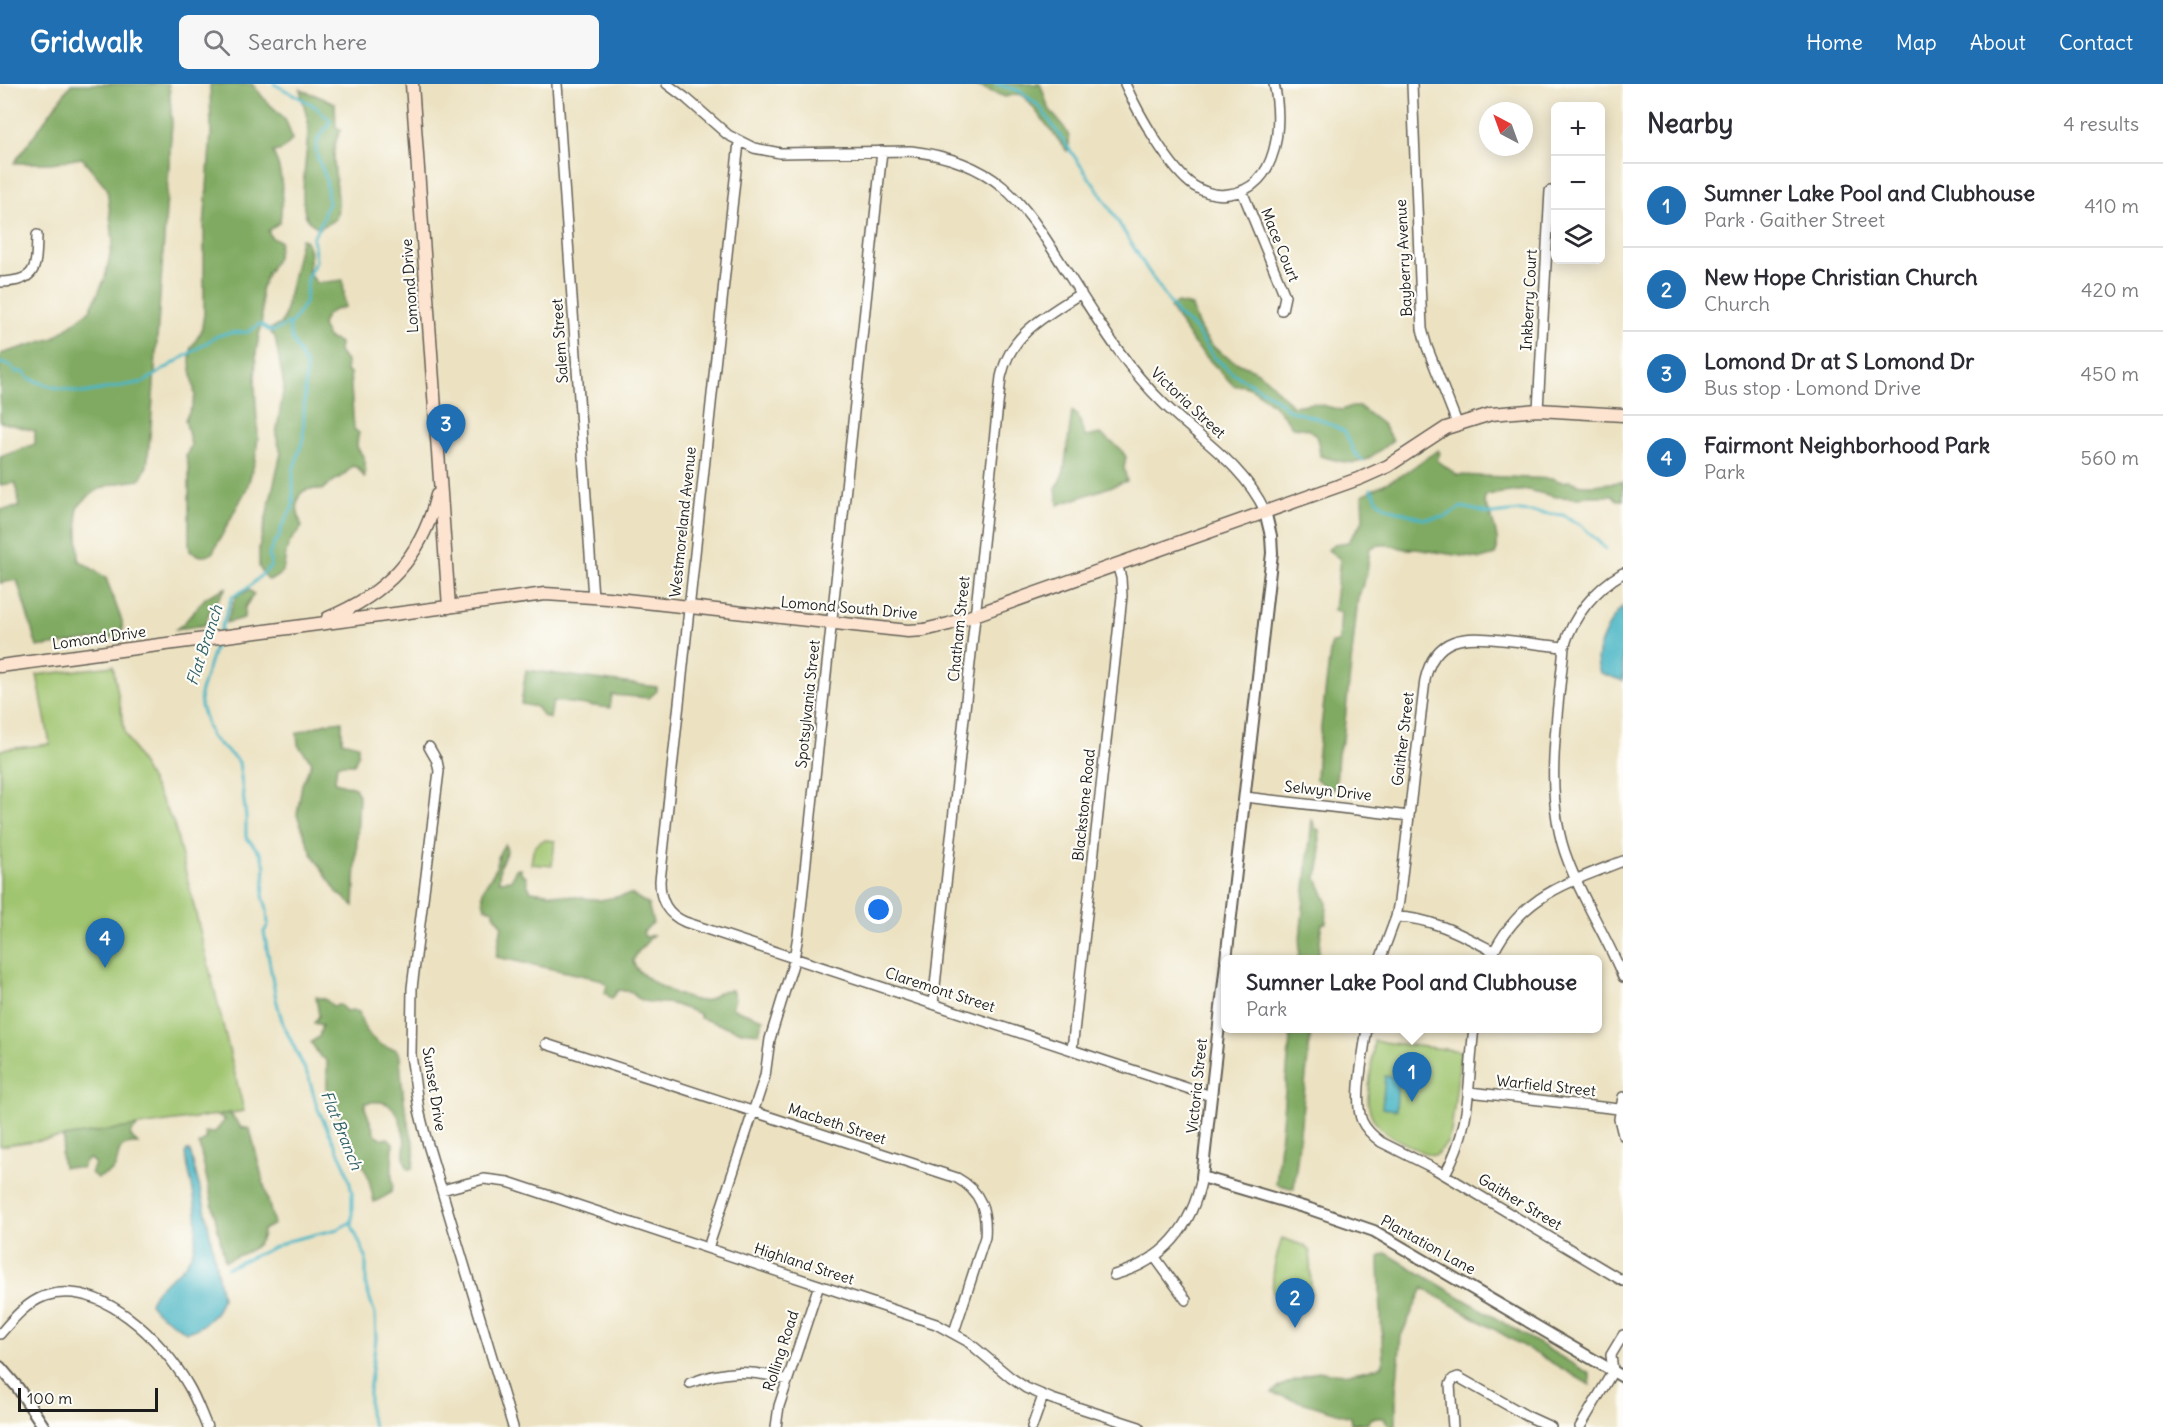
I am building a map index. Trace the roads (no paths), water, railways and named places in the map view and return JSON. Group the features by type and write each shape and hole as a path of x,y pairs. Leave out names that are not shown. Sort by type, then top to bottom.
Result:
{"main road":[{"name":"Lomond Drive","path":"0,666 449,607 412,84"},
{"name":"Lomond South Drive","path":"449,607 545,594 593,597 908,631 924,630 976,615 1366,476 1388,466 1438,432 1457,423 1491,414 1538,411 1623,415"},
{"name":"Lomond Drive","path":"309,625 363,602 394,577 420,540 431,517 440,485"}],"street":[{"name":"Salem Street","path":"557,84 593,597"},
{"name":"Victoria Street","path":"667,84 728,135 739,142 761,150 780,153 910,151 950,158 1000,184 1032,218 1115,345 1139,377 1178,418 1234,465 1254,490 1265,511 1271,536 1272,554 1227,955"},
{"path":"1125,84 1142,120 1185,179 1203,191 1223,195 1242,191 1256,182 1265,171 1275,146 1278,111 1274,84"},
{"name":"Bayberry Avenue","path":"1412,84 1422,329 1457,423"},
{"name":"Westmoreland Avenue","path":"665,904 660,881 739,142"},
{"name":"Spotsylvania Street","path":"708,1248 765,1076 770,1039 794,958 882,151"},
{"name":"Mace Court","path":"1242,191 1285,296 1281,310"},
{"name":"Inkberry Court","path":"1538,411 1550,191"},
{"path":"0,282 16,281 30,274 36,262 37,235"},
{"name":"Chatham Street","path":"933,1004 1003,367 1013,345 1024,333 1081,293"},
{"name":"Blackstone Road","path":"1072,1050 1122,596 1117,564"},
{"path":"1623,573 1604,585 1592,598 1571,628 1564,647 1553,773 1553,794 1561,840 1576,879 1623,977"},
{"name":"Gaither Street","path":"1382,955 1396,917 1428,667 1437,654 1456,640 1472,637 1564,647"},
{"name":"Sunset Drive","path":"429,747 437,761 439,771 412,988 411,1055 422,1119 513,1427"},
{"name":"Selwyn Drive","path":"1245,797 1409,816"},
{"path":"1493,955 1503,936 1525,909 1550,891 1623,861"},
{"name":"Claremont Street","path":"665,904 673,916 685,922 1211,1096"},
{"path":"1396,917 1437,924 1490,955"},
{"name":"Victoria Street","path":"1202,1178 1221,1006"},
{"name":"Gaither Street","path":"1366,1033 1358,1100 1366,1128 1381,1142 1445,1174 1623,1281"},
{"path":"1445,1174 1460,1143 1467,1116 1474,1033"},
{"name":"Macbeth Street","path":"546,1044 957,1178 973,1189 979,1197 984,1212 985,1237 954,1332"},
{"name":"Warfield Street","path":"1469,1092 1619,1109"},
{"path":"1623,1097 1619,1109 1623,1135"},
{"path":"1114,1275 1134,1268 1154,1256 1175,1237 1196,1206 1202,1178"},
{"name":"Plantation Lane","path":"1202,1178 1310,1209 1374,1231 1620,1372"},
{"name":"Highland Street","path":"442,1190 475,1180 496,1180 936,1324 954,1332 976,1347 1010,1377 1042,1396 1139,1427"},
{"path":"1154,1256 1186,1300"},
{"name":"Rolling Road","path":"776,1427 779,1406 819,1285"},
{"path":"0,1334 27,1306 46,1296 71,1293 98,1298 146,1333 168,1356 188,1385 207,1427"},
{"path":"1580,1427 1620,1372 1611,1355 1623,1335"},
{"path":"0,1367 18,1388 40,1425"},
{"path":"690,1383 715,1374 736,1372 770,1375 787,1380"},
{"path":"1453,1427 1450,1385 1453,1379 1458,1377 1551,1427"},
{"path":"1032,1427 1042,1396"}],"water":[{"path":"1623,606 1623,681 1600,673 1598,656 1599,647 1607,628"},
{"path":"1385,1076 1398,1078 1396,1110 1382,1108"},
{"path":"187,1150 190,1151 205,1208 222,1297 217,1310 209,1320 186,1332 158,1313 150,1304 159,1287 183,1267 191,1256 195,1242 196,1212 185,1154"}],"waterway":[{"name":"Flat Branch","path":"219,634 232,597 249,587 271,566 269,555 293,507 293,471 303,439 306,366 292,339 289,327 305,303 308,276 316,261 313,238 329,203 325,175 316,146 330,120 313,105 274,84"},
{"path":"996,84 1020,91 1040,107 1106,202 1178,315 1194,328 1213,356 1232,373 1269,394 1291,411 1320,419 1345,432 1354,452 1363,461"},
{"path":"0,363 10,365 16,372 24,372 28,378 49,386 83,393 144,382 217,336 248,332 260,324 274,331 290,323"},
{"path":"1371,489 1379,502 1388,508 1424,519 1445,517 1462,507 1491,514 1520,511 1563,515 1581,525 1606,549"},
{"name":"Flat Branch","path":"217,640 200,694 201,706 211,737 239,762 246,817 246,837 261,854 265,866 263,896 268,925 264,932 276,999 283,1024 309,1078 317,1107 346,1168 352,1192 352,1226 366,1257 366,1287 375,1314 376,1339 369,1391 369,1414 374,1427"},
{"path":"227,1268 288,1241 338,1229 351,1222"}],"place":[{"name":"Lomond Dr at S Lomond Dr","path":"446,454"},
{"name":"Fairmont Neighborhood Park","path":"105,968"},
{"name":"Sumner Lake Pool and Clubhouse","path":"1412,1102"},
{"name":"New Hope Christian Church","path":"1295,1328"}]}
